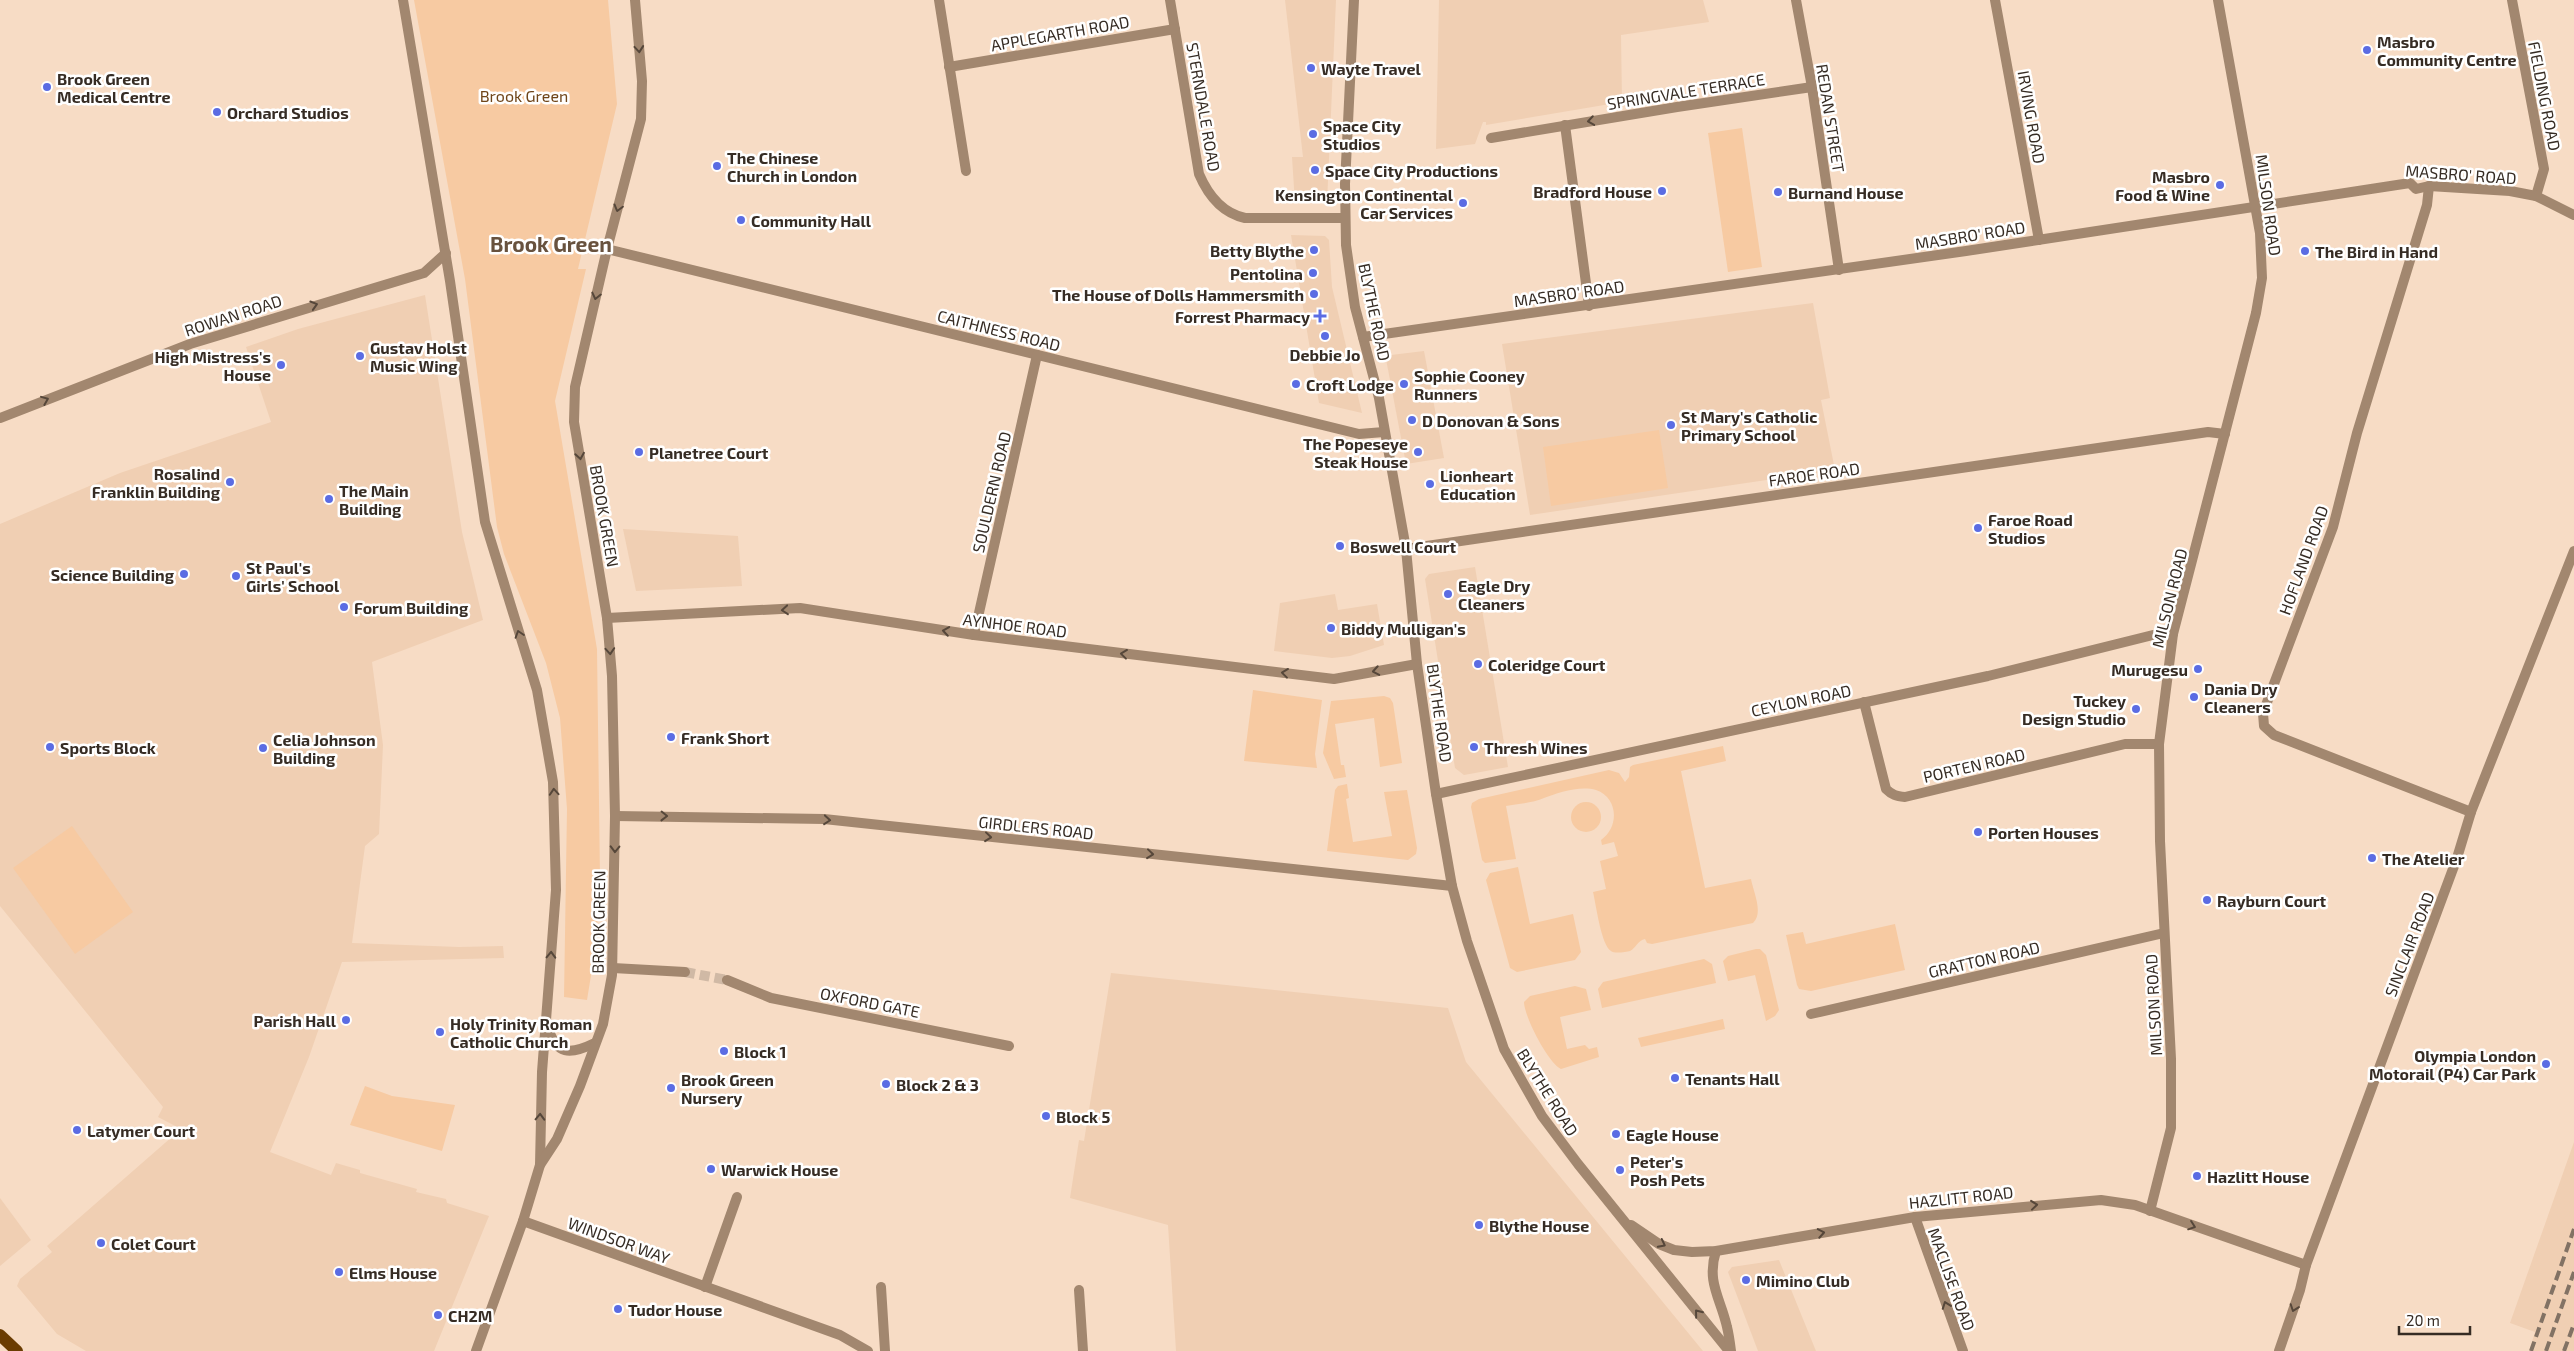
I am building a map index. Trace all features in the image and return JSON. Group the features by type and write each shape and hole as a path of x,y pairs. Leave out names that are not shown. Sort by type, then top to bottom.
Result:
{"main road":[{"path":"0,1335 17,1351"}],"street":[{"name":"BROOK GREEN","path":"403,0 446,253 485,522 537,690 553,782 556,890 541,1089 540,1165 523,1221 476,1351"},
{"name":"BROOK GREEN","path":"540,1165 557,1139 580,1086 607,1010 612,968 615,816 612,676 608,618 574,422 575,387 607,249 641,119 642,81 635,0"},
{"path":"939,0 966,170"},
{"name":"STERNDALE ROAD","path":"1170,0 1199,174 1213,198 1224,209 1234,215 1245,218 1345,218"},
{"name":"BLYTHE ROAD","path":"1354,0 1345,218 1346,245 1354,298 1379,398 1406,549 1417,664 1452,886 1470,950 1504,1050 1542,1116 1621,1218 1730,1351"},
{"name":"REDAN STREET","path":"1796,0 1812,87 1839,270"},
{"name":"IRVING ROAD","path":"1995,0 2039,240"},
{"name":"MILSON ROAD","path":"2150,1211 2172,1128 2171,1059 2160,841 2159,744 2172,634 2256,313 2262,278 2256,206 2218,0"},
{"name":"FIELDING ROAD","path":"2512,0 2544,169 2536,196"},
{"name":"APPLEGARTH ROAD","path":"950,67 1175,29"},
{"name":"SPRINGVALE TERRACE","path":"1491,138 1812,87"},
{"path":"1565,125 1589,306"},
{"name":"MASBRO' ROAD","path":"1363,337 1839,270 2410,183 2416,189 2429,186 2510,191 2536,196 2574,215"},
{"name":"HOFLAND ROAD","path":"2429,186 2427,205 2357,433 2333,526 2274,681 2262,719 2264,726 2274,736 2471,812"},
{"name":"CAITHNESS ROAD","path":"607,249 1359,434 1384,432"},
{"name":"ROWAN ROAD","path":"0,418 190,344 424,273 446,253"},
{"name":"SOULDERN ROAD","path":"974,635 1037,355"},
{"name":"FAROE ROAD","path":"1406,549 2208,432 2225,434"},
{"name":"SINCLAIR ROAD","path":"2279,1351 2300,1290 2306,1265 2457,858 2471,812 2574,551"},
{"name":"AYNHOE ROAD","path":"608,618 800,608 974,635 1334,679 1417,664"},
{"name":"CEYLON ROAD","path":"1436,794 1988,676 2153,636 2172,634"},
{"name":"PORTEN ROAD","path":"1864,702 1886,789 1892,795 1905,797 2125,744 2159,744"},
{"name":"GIRDLERS ROAD","path":"615,816 824,819 1452,886"},
{"name":"GRATTON ROAD","path":"1811,1014 2164,933"},
{"path":"612,968 685,972"},
{"name":"OXFORD GATE","path":"726,980 771,998 1009,1046"},
{"path":"546,1022 554,1040 566,1051 576,1052 595,1043"},
{"path":"705,1287 737,1197"},
{"name":"HAZLITT ROAD","path":"1621,1218 1659,1244 1674,1250 1716,1251 1915,1217 2101,1200 2122,1202 2306,1265"},
{"name":"MACLISE ROAD","path":"1915,1217 1963,1351"},
{"name":"WINDSOR WAY","path":"523,1221 840,1335 868,1351"},
{"name":"BLYTHE ROAD","path":"1716,1251 1711,1270 1727,1327 1730,1351"},
{"path":"881,1287 885,1351"},
{"path":"1079,1290 1083,1351"}],"shaded area":[{"path":"1285,0 1336,0 1327,203 1295,203 1292,157 1303,157"},
{"path":"1439,0 1703,0 1709,22 1621,35 1622,102 1486,125 1486,122 1483,122 1475,144 1436,149"},
{"path":"1291,235 1325,236 1329,240 1332,287 1362,413 1319,403"},
{"path":"425,295 462,532 483,620 372,662 383,745 379,834 365,846 352,943 459,947 503,946 504,958 342,962 309,1057 270,1152 331,1175 336,1163 360,1170 360,1173 417,1189 416,1192 446,1199 447,1203 489,1216 434,1351 86,1351 57,1334 17,1286 20,1279 52,1252 47,1246 181,1129 158,1117 163,1107 0,906 0,524 120,473 271,422 246,347 298,329"},
{"name":"St Mary's Catholic Primary School","path":"1813,303 1830,398 1821,400 1835,470 1530,515 1502,344"},
{"path":"1424,351 1444,458 1406,464 1386,359 1391,355"},
{"path":"623,529 738,536 742,586 636,591"},
{"name":"Coleridge Court","path":"1475,567 1508,767 1464,775 1455,768 1425,579 1429,574"},
{"path":"1335,594 1338,610 1377,604 1384,645 1350,656 1332,658 1274,651 1280,603"},
{"path":"1111,973 1448,1008 1466,1062 1703,1351 1176,1351 1168,1225 1070,1198 1079,1140 1084,1141"},
{"path":"2574,1142 2574,1351 2529,1351 2535,1332 2510,1323"},
{"path":"0,1198 31,1240 0,1266"},
{"path":"1779,1260 1816,1351 1758,1351 1728,1272 1732,1267"}],"green space":[{"name":"Brook Green","path":"414,0 608,0 617,104 578,269 586,269 555,401 597,649 600,878 596,945 587,1000 564,997 567,809 560,718 546,663 504,554 497,527 465,279"},
{"path":"1742,128 1762,267 1728,272 1708,133"},
{"path":"1659,430 1668,488 1551,506 1543,447"},
{"path":"1253,690 1322,700 1315,754 1317,768 1244,761"},
{"path":"1384,696 1390,698 1393,703 1402,763 1380,767 1374,718 1335,724 1341,765 1344,765 1346,777 1334,779 1323,753 1331,701"},
{"path":"1723,746 1726,761 1681,771 1705,888 1751,879 1758,908 1758,914 1753,923 1652,944 1647,943 1645,939 1630,951 1617,953 1611,951 1604,941 1593,892 1606,889 1600,861 1618,856 1614,842 1602,845 1601,840 1611,828 1614,814 1609,799 1596,790 1583,788 1569,790 1535,801 1506,806 1516,859 1485,863 1482,860 1471,807 1472,803 1479,799 1609,770 1619,773 1625,782 1629,777 1630,767 1633,765"},
{"path":"1347,784 1349,798 1346,799 1353,842 1392,836 1384,792 1407,790 1417,848 1416,854 1408,860 1327,851 1335,790 1338,786"},
{"path":"1586,802 1597,806 1601,817 1597,828 1586,832 1575,828 1571,817 1575,806"},
{"path":"72,826 133,912 75,954 13,868"},
{"path":"1518,867 1530,924 1573,914 1581,952 1575,960 1517,972 1510,968 1486,880 1490,873"},
{"path":"1895,924 1905,970 1811,991 1799,989 1786,935 1803,932 1806,944"},
{"path":"1760,949 1766,955 1779,1010 1775,1016 1766,1021 1755,975 1728,981 1723,961 1728,956"},
{"path":"1704,959 1712,964 1716,983 1602,1008 1598,989 1603,982"},
{"path":"1575,986 1586,989 1591,1010 1560,1017 1567,1049 1585,1045 1589,1049 1597,1047 1599,1057 1561,1069 1544,1049 1528,1018 1524,1002 1530,996"},
{"path":"1723,1019 1725,1029 1641,1047 1638,1038"},
{"path":"365,1086 392,1096 455,1105 442,1151 350,1125"}],"tunnel":[{"path":"685,972 727,980"}],"railway":[{"path":"2531,1351 2574,1229"},
{"path":"2546,1351 2574,1272"},
{"path":"2564,1351 2574,1324"}],"place":[{"name":"Masbro Community Centre","path":"2367,50"},
{"name":"Wayte Travel","path":"1311,68"},
{"name":"Brook Green Medical Centre","path":"47,87"},
{"name":"Orchard Studios","path":"217,112"},
{"name":"Space City Studios","path":"1313,134"},
{"name":"The Chinese Church in London","path":"717,166"},
{"name":"Space City Productions","path":"1315,170"},
{"name":"Masbro Food & Wine","path":"2220,185"},
{"name":"Bradford House","path":"1662,191"},
{"name":"Burnand House","path":"1778,192"},
{"name":"Kensington Continental Car Services","path":"1463,203"},
{"name":"Community Hall","path":"741,220"},
{"name":"Betty Blythe","path":"1314,250"},
{"name":"The Bird in Hand","path":"2305,251"},
{"name":"Pentolina","path":"1313,273"},
{"name":"The House of Dolls Hammersmith","path":"1314,294"},
{"name":"Forrest Pharmacy","path":"1320,316"},
{"name":"Debbie Jo","path":"1325,336"},
{"name":"Gustav Holst Music Wing","path":"360,356"},
{"name":"High Mistress's House","path":"281,365"},
{"name":"Croft Lodge","path":"1296,384"},
{"name":"Sophie Cooney Runners","path":"1404,384"},
{"name":"D Donovan & Sons","path":"1412,420"},
{"name":"St Mary's Catholic Primary School","path":"1671,425"},
{"name":"Planetree Court","path":"639,452"},
{"name":"The Popeseye Steak House","path":"1418,452"},
{"name":"Rosalind Franklin Building","path":"230,482"},
{"name":"Lionheart Education","path":"1430,484"},
{"name":"The Main Building","path":"329,499"},
{"name":"Faroe Road Studios","path":"1978,528"},
{"name":"Boswell Court","path":"1340,546"},
{"name":"Science Building","path":"184,574"},
{"name":"St Paul's Girls' School","path":"236,576"},
{"name":"Eagle Dry Cleaners","path":"1448,594"},
{"name":"Forum Building","path":"344,607"},
{"name":"Biddy Mulligan's","path":"1331,628"},
{"name":"Coleridge Court","path":"1478,664"},
{"name":"Murugesu","path":"2198,669"},
{"name":"Dania Dry Cleaners","path":"2194,697"},
{"name":"Tuckey Design Studio","path":"2136,709"},
{"name":"Frank Short","path":"671,737"},
{"name":"Sports Block","path":"50,747"},
{"name":"Thresh Wines","path":"1474,747"},
{"name":"Celia Johnson Building","path":"263,748"},
{"name":"Porten Houses","path":"1978,832"},
{"name":"The Atelier","path":"2372,858"},
{"name":"Rayburn Court","path":"2207,900"},
{"name":"Parish Hall","path":"346,1020"},
{"name":"Holy Trinity Roman Catholic Church","path":"440,1032"},
{"name":"Block 1","path":"724,1051"},
{"name":"Olympia London Motorail (P4) Car Park","path":"2546,1064"},
{"name":"Tenants Hall","path":"1675,1078"},
{"name":"Block 2 & 3","path":"886,1084"},
{"name":"Brook Green Nursery","path":"671,1088"},
{"name":"Block 5","path":"1046,1116"},
{"name":"Latymer Court","path":"77,1130"},
{"name":"Eagle House","path":"1616,1134"},
{"name":"Warwick House","path":"711,1169"},
{"name":"Peter's Posh Pets","path":"1620,1170"},
{"name":"Hazlitt House","path":"2197,1176"},
{"name":"Blythe House","path":"1479,1225"},
{"name":"Colet Court","path":"101,1243"},
{"name":"Elms House","path":"339,1272"},
{"name":"Mimino Club","path":"1746,1280"},
{"name":"Tudor House","path":"618,1309"},
{"name":"CH2M","path":"438,1315"}],"district":[{"name":"Brook Green","path":"551,243"}]}
